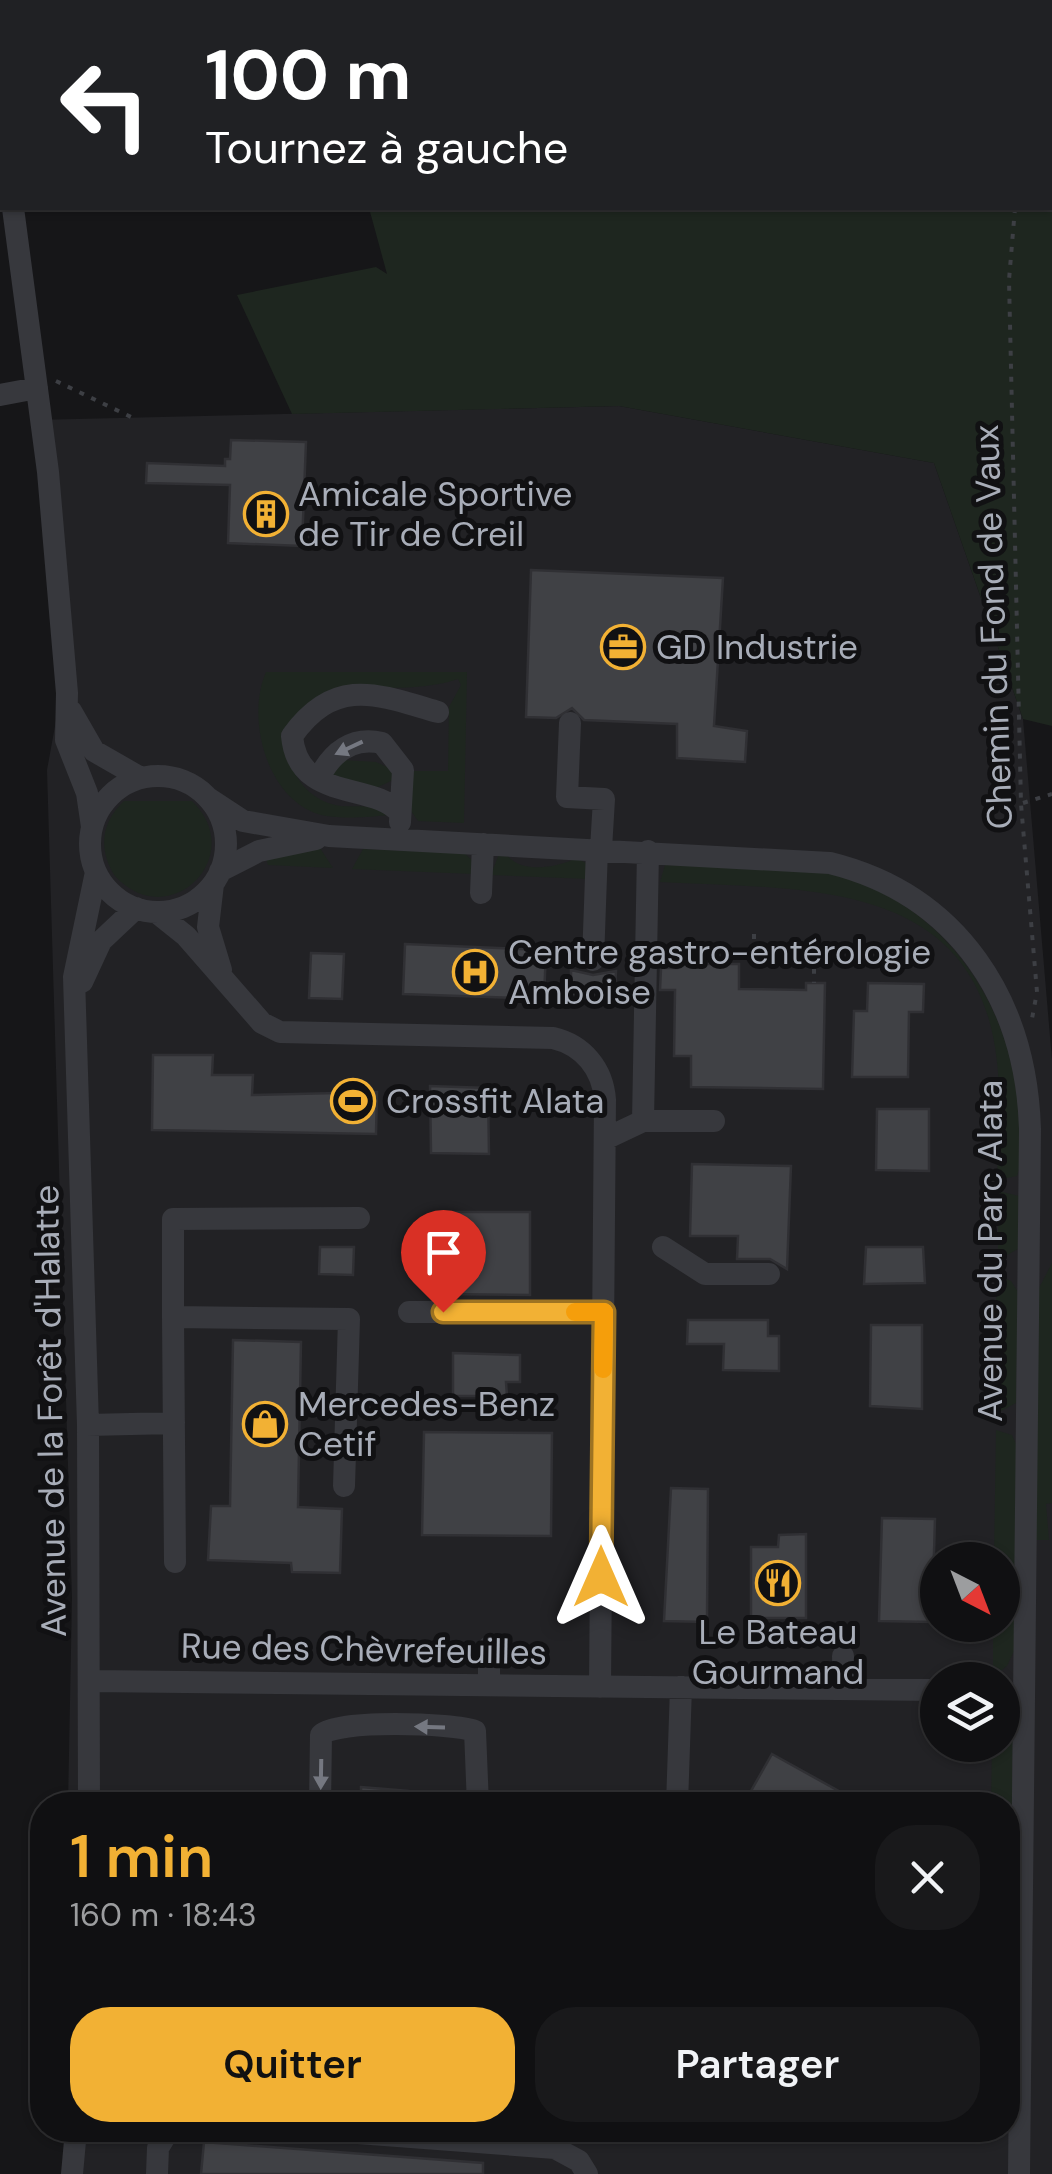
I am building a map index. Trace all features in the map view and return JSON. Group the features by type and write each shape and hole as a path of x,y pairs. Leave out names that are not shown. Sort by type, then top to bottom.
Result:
{"street":[{"path":"14,210 37,385 67,692 66,740 86,793 92,827 90,850 96,872 115,897 146,910 224,977 262,1023 280,1032 564,1041 591,1061 602,1079 604,1312 614,1356 600,1686"},
{"path":"0,395 37,385"},
{"path":"67,692 77,727 87,743 110,764 141,778 181,780 208,798 225,832 208,927 224,977"},
{"path":"400,813 386,799 352,795 319,778 300,764 292,736 307,715 329,699 355,694 381,695 438,712"},
{"path":"570,723 567,798 604,799 593,960"},
{"path":"319,778 343,748 356,742 382,743 403,770 400,840"},
{"path":"92,827 113,793 141,778"},
{"name":"Avenue du Parc Alata","path":"208,798 243,821 329,836 815,860 876,879 919,903 964,943 993,982 1016,1033 1028,1100 1028,1239 1014,1662"},
{"name":"Avenue du Parc Alata","path":"217,877 258,851 329,836"},
{"path":"481,894 483,844"},
{"path":"643,1121 648,851"},
{"name":"Avenue de la Forêt d'Halatte","path":"89,1792 88,1425 74,964 92,903 96,872"},
{"path":"146,910 185,906 217,877"},
{"name":"Avenue de la Forêt d'Halatte","path":"78,1016 82,984 94,952 146,910"},
{"path":"605,1139 643,1121 714,1121"},
{"path":"175,1562 172,1219 359,1218"},
{"path":"1028,1239 1052,1240"},
{"path":"663,1246 704,1274 769,1274"},
{"path":"409,1312 604,1312"},
{"path":"173,1317 349,1319 344,1486"},
{"path":"88,1425 174,1422"},
{"path":"488,1686 489,1647"},
{"path":"843,1656 844,1689"},
{"name":"Rue des Chèvrefeuilles","path":"90,1682 920,1690"},
{"path":"379,1725 380,1684"},
{"path":"678,1792 682,1688"},
{"path":"320,1792 321,1735 333,1726 379,1725 476,1731 478,1792"},
{"name":"Avenue du Parc Alata","path":"1013,1762 1013,1792"},
{"path":"72,2174 75,2142"},
{"path":"157,2174 162,2142"},
{"path":"476,2142 555,2148 579,2161 587,2174"},
{"name":"Avenue du Parc Alata","path":"1017,2142 1019,2174"}],"path":[{"name":"Chemin du Fond de Vaux","path":"1014,210 1009,280 1021,804 1038,992 1035,1022 1016,1033"},
{"path":"37,385 52,379 131,418"},
{"path":"1021,804 1052,794"},
{"path":"754,934 754,960 814,964 814,983"}],"shaded area":[{"path":"370,210 1052,210 1052,726 1023,719 934,463 619,406 292,414 237,295 376,267 387,274"},
{"path":"619,406 934,463 1023,719 1052,1060 1052,2174 67,2174 66,2142 1020,2142 1020,1792 68,1792 72,1598 47,770 57,715 53,594 35,420"},
{"path":"266,672 467,672 464,823 418,821 411,811 409,771 448,771 449,707 461,685 458,679 433,685 343,691 302,711 282,732 290,764 301,783 318,798 344,806 375,808 389,815 344,817 318,814 300,805 273,774 260,733 258,711"},
{"path":"342,760 376,762 396,771 395,779 374,789 330,774"},
{"path":"124,801 192,801 207,822 212,844 207,864 195,881 178,893 158,897 136,892 115,876 106,856 105,837 110,818"},
{"path":"320,848 333,868 268,865 265,856"},
{"path":"363,849 464,853 473,861 474,874 352,869"},
{"path":"499,854 530,867 576,858 586,863 589,879 491,875"},
{"path":"665,865 766,867 825,873 860,883 921,917 968,968 1001,1029 1021,1120 1022,1150 1017,1176 997,1180 998,1073 986,1009 960,962 924,929 879,907 828,894 660,882"},
{"path":"998,1191 1019,1196 1018,1249 998,1260"},
{"path":"1052,1263 1052,1503 1046,1504 1049,1540 1035,1540 1039,1288"},
{"path":"996,1274 1011,1281 1018,1292 1016,1403 997,1413"},
{"path":"996,1430 1012,1435 1017,1446 1016,1542 994,1542"},
{"path":"993,1642 1014,1642 1009,1662 993,1662"},
{"path":"992,1762 1012,1762 1012,1792 991,1792"}],"building":[{"name":"Amicale Sportive de Tir de Creil","path":"231,440 306,442 302,546 228,543 230,485 146,483 147,463 225,466 225,459 230,459"},
{"name":"GD Industrie","path":"531,570 723,578 714,726 747,731 745,762 677,758 677,724 584,720 572,708 556,718 526,717"},
{"name":"Centre gastro-entérologie Amboise","path":"405,944 546,950 544,999 403,994"},
{"path":"311,953 344,954 342,999 309,998"},
{"path":"677,964 739,964 739,989 806,990 806,983 825,983 823,1089 691,1087 691,1056 674,1056 675,990 660,990 661,968 677,968"},
{"path":"571,970 593,975 616,971 615,990 571,994"},
{"path":"868,983 924,984 923,1012 909,1012 908,1077 852,1077 854,1011 867,1011"},
{"path":"153,1055 213,1055 212,1075 253,1075 252,1095 377,1092 376,1134 152,1130"},
{"path":"430,1086 488,1088 489,1154 431,1153"},
{"path":"877,1109 929,1109 929,1171 876,1170"},
{"path":"692,1164 791,1166 787,1269 770,1259 737,1259 738,1236 690,1236"},
{"path":"442,1212 530,1212 530,1295 442,1294"},
{"path":"320,1247 354,1247 353,1275 319,1274"},
{"path":"866,1247 923,1247 925,1283 864,1284"},
{"path":"688,1320 768,1320 768,1336 779,1336 779,1371 723,1370 724,1344 687,1344"},
{"path":"871,1325 922,1325 922,1409 870,1406"},
{"name":"Mercedes-Benz Cetif","path":"233,1340 301,1342 298,1507 342,1509 340,1573 292,1572 291,1563 208,1560 211,1506 230,1506"},
{"path":"453,1353 520,1355 520,1382 506,1382 507,1396 453,1396"},
{"path":"424,1432 552,1433 551,1536 422,1535"},
{"path":"671,1488 708,1489 707,1622 664,1621"},
{"path":"882,1518 935,1519 934,1542 920,1542 920,1622 879,1621"},
{"name":"Le Bateau Gourmand","path":"806,1534 806,1618 751,1618 751,1547 778,1547 779,1535"},
{"path":"772,1754 841,1792 750,1792"},
{"path":"361,1787 408,1791 408,1792 361,1792"},
{"path":"204,2142 483,2163 483,2174 201,2174"}],"slow traffic":[{"path":"575,1312 604,1312 603,1369"}],"place":[{"name":"Amicale Sportive de Tir de Creil","path":"266,514"},
{"name":"GD Industrie","path":"623,647"},
{"name":"Centre gastro-entérologie Amboise","path":"475,972"},
{"name":"Crossfit Alata","path":"353,1101"},
{"name":"Mercedes-Benz Cetif","path":"265,1424"},
{"name":"Le Bateau Gourmand","path":"778,1583"}],"route":[{"path":"443,1312 604,1312 601,1577"}]}
